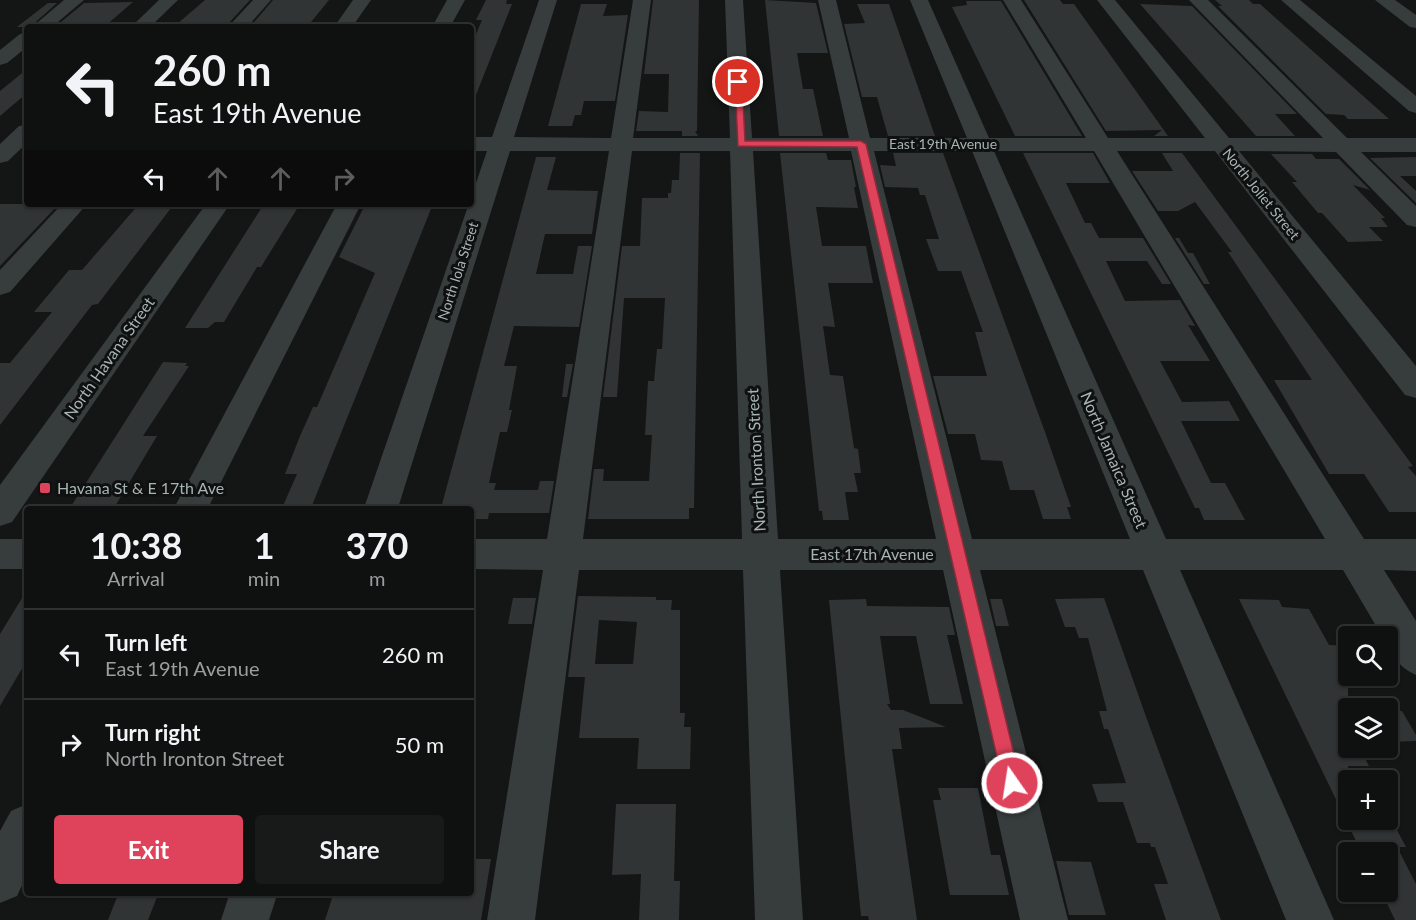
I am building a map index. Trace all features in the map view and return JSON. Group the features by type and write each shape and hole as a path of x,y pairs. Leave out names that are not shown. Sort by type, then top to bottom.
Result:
{"street":[{"path":"45,24 75,0"},
{"path":"143,24 170,0"},
{"path":"240,24 262,0"},
{"path":"345,24 362,0"},
{"path":"443,24 456,0"},
{"name":"North Iola Street","path":"382,506 548,0"},
{"path":"511,920 642,0"},
{"name":"North Ironton Street","path":"734,0 779,920"},
{"path":"827,0 1044,920"},
{"name":"North Jamaica Street","path":"919,0 1310,920"},
{"path":"1012,0 1416,656"},
{"name":"North Joliet Street","path":"1106,0 1416,387"},
{"path":"1198,0 1416,220"},
{"path":"1290,0 1416,107"},
{"path":"1384,0 1416,23"},
{"path":"0,58 24,40"},
{"name":"East 19th Avenue","path":"474,144 1416,145"},
{"path":"0,286 72,207"},
{"name":"North Havana Street","path":"0,512 216,207"},
{"path":"192,506 347,207"},
{"path":"0,554 24,554"},
{"name":"East 17th Avenue","path":"474,554 1416,555"},
{"path":"0,879 24,833"},
{"path":"245,920 253,896"}],"building":[{"path":"205,0 250,0 228,24 177,24"},
{"path":"273,0 329,0 309,24 253,24"},
{"path":"486,0 507,0 506,4 512,4 474,100 474,39 482,20 476,20"},
{"path":"653,0 699,0 697,131 695,131 698,136 682,136 682,131 636,131 639,111 668,112 669,74 644,74"},
{"path":"765,0 816,3 828,53 797,53 803,89 813,89 823,136 779,136"},
{"path":"1024,0 1060,0 1063,4 1074,4 1168,136 1154,136 1162,130 1106,131"},
{"path":"1215,0 1249,0 1253,4 1260,4 1389,119 1348,119 1344,115 1326,114 1218,6 1222,6"},
{"path":"966,1 1001,1 1082,136 1015,136 952,7 967,5"},
{"path":"133,2 107,24 59,24 84,3"},
{"path":"48,3 57,3 33,24 17,27"},
{"path":"581,4 607,4 603,16 628,15 615,101 584,101 581,115 575,115 572,126 548,126"},
{"path":"857,4 889,4 935,136 888,136 877,97 862,97 844,24 865,23"},
{"path":"1140,4 1192,6 1297,114 1275,114 1295,136 1256,136"},
{"path":"24,71 24,96 0,116 0,91"},
{"path":"680,153 700,153 694,508 689,508 689,519 588,519 594,469 604,469 603,481 649,481 652,435 645,435 648,381 654,381 657,349 662,349 665,298 624,298 617,397 603,397 622,246 640,246 642,198 668,198 668,193 671,193 672,180 679,180"},
{"path":"780,153 826,153 828,160 851,160 858,208 816,207 822,246 866,246 873,283 828,283 835,327 823,326 830,375 843,376 854,448 858,449 861,473 854,473 858,492 845,492 849,520 823,520 822,511 819,511"},
{"path":"893,153 943,153 1045,432 1071,507 1067,507 1071,519 1043,519 1034,490 1010,490 1002,461 981,460 975,434 948,434 933,376 987,376 975,332 983,332 961,271 938,271 926,239 939,239 925,195 920,195 918,188 885,187 880,165 896,166"},
{"path":"1023,153 1093,153 1110,183 1066,183 1085,223 1091,223 1099,238 1143,238 1171,284 1162,284 1147,261 1106,261 1125,301 1180,300 1195,326 1188,325 1210,361 1160,361 1182,402 1229,401 1240,421 1181,421 1211,483 1225,483 1245,520 1204,520 1199,508 1195,508"},
{"path":"1162,153 1182,153 1413,466 1408,467 1416,476 1416,512 1389,512 1364,474 1329,474 1274,380 1312,380 1228,252 1232,252 1195,202 1178,211 1158,211 1132,171 1173,171"},
{"path":"1271,154 1312,154 1316,159 1339,159 1370,190 1353,185 1385,218 1381,218 1388,227 1369,227 1383,241 1348,242 1322,213 1318,213 1292,182 1297,182"},
{"path":"536,157 556,157 547,190 598,191 592,234 545,234 536,274 573,274 578,246 592,246 579,327 514,326 504,366 517,366 509,410 512,410 507,432 500,432 489,483 496,483 494,490 538,490 540,481 554,481 549,513 489,513 488,519 474,519 474,506 442,506"},
{"path":"1416,157 1416,176 1400,176 1416,191 1416,203 1370,158"},
{"path":"0,204 56,207 0,266"},
{"path":"136,207 171,208 98,304 92,305 0,425 0,363 10,363 52,312 34,312 69,270 82,270"},
{"path":"262,207 298,207 261,267 257,267 224,322 215,322 208,328 185,328"},
{"path":"364,207 432,207 312,506 283,506 297,474 285,474 300,436 313,407 317,407 375,273 339,257"},
{"path":"1175,238 1179,238 1188,253 1193,253 1210,284 1204,284"},
{"path":"163,362 187,363 185,366 189,366 143,436 157,436 115,506 71,506"},
{"path":"566,364 573,364 567,397 562,397"},
{"path":"24,595 24,665 0,706 0,634"},
{"path":"578,596 656,597 656,600 672,600 671,610 680,610 680,713 685,713 684,727 691,727 690,769 637,769 639,738 579,738 585,677 568,677","holes":["599,620 637,622 633,664 595,664"]},
{"path":"513,598 536,598 532,624 508,624"},
{"path":"1104,598 1221,920 1166,920 1154,884 1168,884 1155,847 1151,847 1150,843 1137,843 1123,802 1098,802 1092,784 1126,783 1108,729 1104,729 1099,711 1107,711 1088,638 1079,638 1075,627 1065,627 1055,599"},
{"path":"866,599 867,606 949,607 955,635 947,635 963,704 930,704 916,636 880,636 890,704 887,704 891,710 903,710 946,727 899,728 902,749 892,749 917,920 869,920 868,916 861,916 829,600"},
{"path":"990,599 1002,599 1009,626 996,626"},
{"path":"1239,599 1279,600 1282,607 1309,609 1329,645 1338,645 1338,686 1348,686 1348,698 1338,698 1338,758 1365,758 1369,766 1348,766 1348,770 1338,770 1338,804"},
{"path":"1398,711 1402,711 1416,735 1416,741 1398,742"},
{"path":"938,788 978,788 991,855 1000,855 1009,895 950,895 933,800 941,800"},
{"path":"616,804 676,804 674,881 680,881 679,920 639,920 641,874 612,875"},
{"path":"1351,830 1397,830 1406,847 1398,847 1398,842 1357,842"},
{"path":"1398,849 1416,884 1416,920 1395,920 1386,902 1398,902"},
{"path":"474,859 491,859 481,920 325,920 333,896 474,896"},
{"path":"1056,861 1091,862 1106,915 1069,915"},
{"path":"117,896 157,896 148,920 108,920"}],"place":[{"name":"Havana St & E 17th Ave","path":"45,488"}],"route":[{"path":"738,82 741,144 861,144 1012,783"}]}
